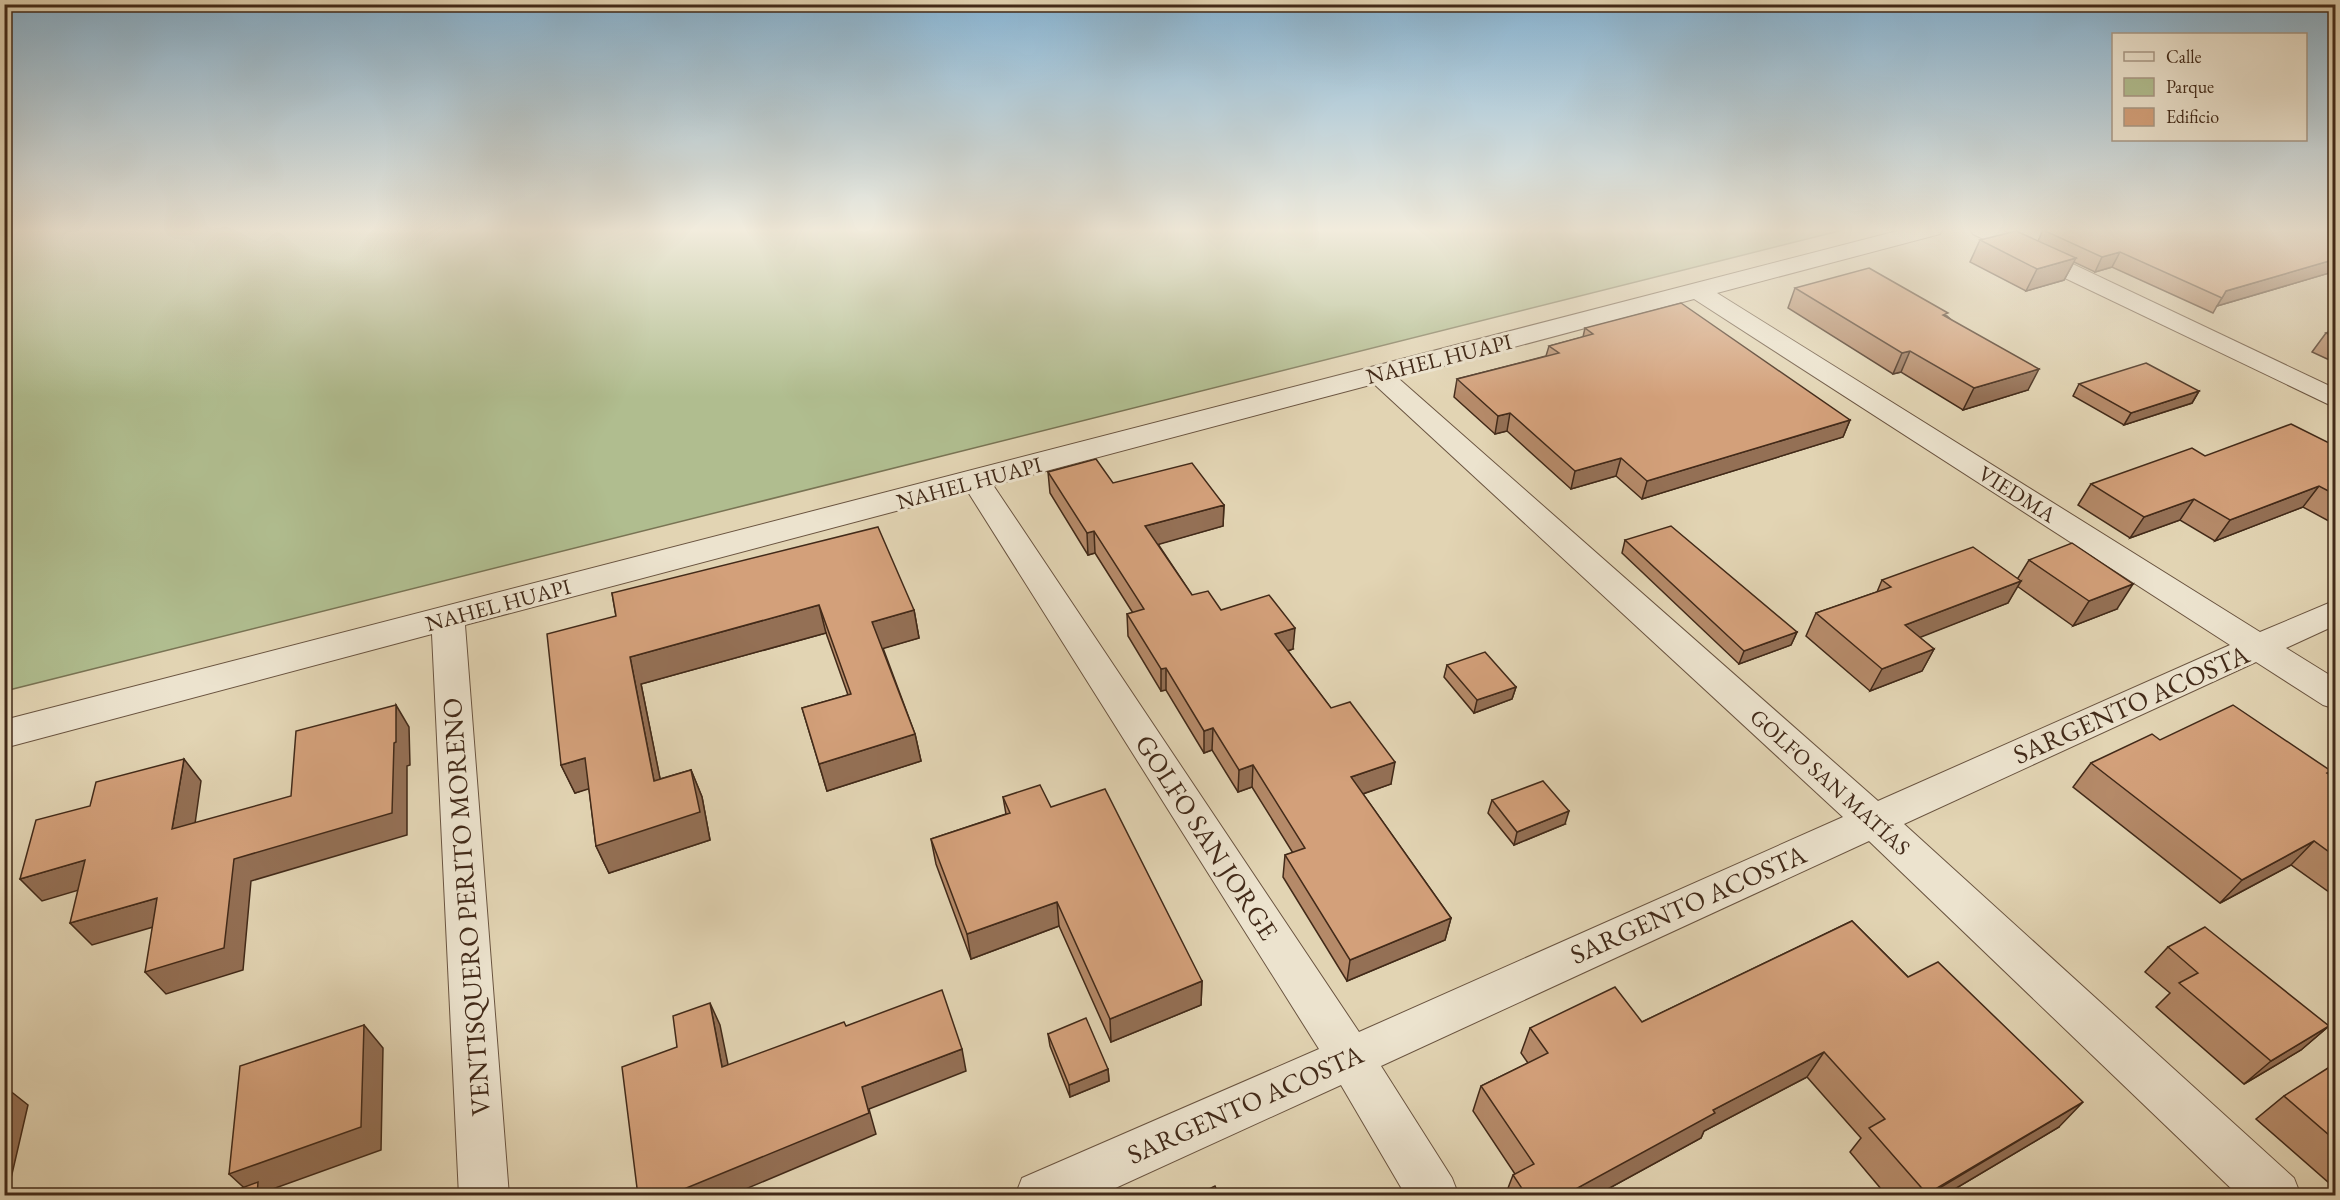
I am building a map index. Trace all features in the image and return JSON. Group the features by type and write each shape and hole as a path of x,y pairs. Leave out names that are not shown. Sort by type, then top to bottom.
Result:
{"street":[{"name":"NAHEL HUAPI","path":"4,734 1725,285"},
{"path":"2097,285 2336,400"},
{"name":"VIEDMA","path":"1699,292 2336,696"},
{"name":"GOLFO SAN MATÍAS","path":"1378,374 1873,820 2276,1196"},
{"name":"GOLFO SAN JORGE","path":"976,481 1350,1058 1434,1196"},
{"name":"SARGENTO ACOSTA","path":"1040,1196 2336,611"},
{"name":"VENTISQUERO PERITO MORENO","path":"448,618 484,1196"}],"green space":[{"path":"5,285 1624,285 5,691"}],"building":[{"path":"1806,285 1899,285 1948,313 1943,315 2039,369 1974,388 1910,351 1902,353 1795,288"},
{"path":"2193,285 2247,285 2226,291 2222,298"},
{"path":"1681,303 1850,420 1647,481 1621,458 1575,471 1510,413 1498,416 1457,379 1559,353 1549,346 1593,334 1585,328"},
{"path":"2336,330 2336,338 2326,333"},
{"path":"2146,363 2199,391 2131,413 2079,384"},
{"path":"2291,424 2329,443 2336,441 2336,495 2319,486 2230,520 2194,499 2144,517 2091,484 2192,448 2205,456"},
{"path":"1096,459 1113,483 1192,463 1224,505 1145,526 1192,595 1208,591 1221,610 1269,595 1295,628 1275,634 1331,708 1350,702 1395,762 1351,777 1451,918 1350,960 1285,855 1305,848 1253,765 1239,770 1213,728 1204,731 1166,668 1161,669 1127,614 1144,609 1094,531 1087,533 1048,472"},
{"path":"1671,526 1797,632 1744,651 1625,540"},
{"path":"878,527 914,610 872,622 915,734 819,764 802,708 851,694 819,605 630,657 654,781 691,770 700,812 596,846 585,758 561,765 547,634 616,616 612,593"},
{"path":"2072,543 2133,584 2089,601 2029,560"},
{"path":"1973,547 2021,581 1905,625 1934,649 1882,669 1816,613 1891,587 1882,580"},
{"path":"1485,652 1516,687 1477,700 1447,665"},
{"path":"396,705 392,813 234,859 224,948 145,972 157,898 70,923 85,860 20,879 36,820 90,806 96,782 184,759 172,829 291,796 296,731"},
{"path":"2233,705 2331,771 2327,773 2336,779 2336,857 2314,841 2242,880 2091,763 2152,734 2160,740"},
{"path":"1543,781 1569,811 1517,832 1492,800"},
{"path":"1040,785 1051,807 1105,789 1202,981 1110,1019 1057,902 967,934 931,839 1010,813 1003,797"},
{"path":"1852,921 1908,977 1938,962 2083,1102 1927,1194 1869,1128 1885,1119 1824,1052 1713,1110 1715,1113 1563,1196 1527,1196 1513,1175 1534,1164 1481,1086 1548,1053 1530,1028 1615,987 1642,1022"},
{"path":"2205,927 2329,1026 2271,1061 2179,983 2198,973 2168,947"},
{"path":"942,990 962,1049 862,1087 869,1113 667,1196 638,1196 622,1067 677,1047 673,1016 710,1003 722,1067 844,1022 846,1026"},
{"path":"1086,1018 1108,1069 1069,1085 1048,1034"},
{"path":"364,1025 361,1127 229,1174 240,1066"},
{"path":"2328,1068 2336,1074 2336,1141 2284,1096"},
{"path":"258,1182 257,1196 220,1196"},
{"path":"1215,1186 1219,1196 1195,1196"}]}
